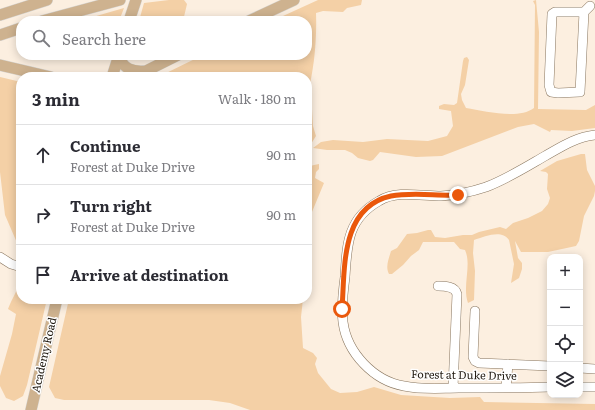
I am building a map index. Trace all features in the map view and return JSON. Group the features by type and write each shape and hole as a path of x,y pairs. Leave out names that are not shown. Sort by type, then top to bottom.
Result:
{"main road":[{"path":"0,15 46,0"},
{"path":"61,16 120,0"},
{"path":"131,16 136,0"},
{"path":"260,16 294,0"},
{"path":"0,35 16,30"},
{"path":"114,72 118,60"},
{"path":"120,60 121,63 128,69 133,71 145,71 168,60"},
{"path":"0,65 30,72"},
{"name":"Academy Road","path":"31,410 56,304"}],"street":[{"path":"589,7 580,92 551,92 549,85 552,14 555,12 589,7"},
{"name":"Forest at Duke Drive","path":"547,387 420,388 391,382 378,376 367,367 354,351 345,331 342,309 347,250 350,235 358,218 368,207 386,198 405,195 440,196 465,194 486,187 512,175 580,138 595,135"},
{"path":"0,257 16,266"},
{"path":"438,286 453,288 457,294 453,388"},
{"path":"475,311 473,357 475,361 479,363 547,366"},
{"path":"506,388 508,364"},
{"path":"583,368 595,369"},
{"path":"583,387 595,387"}],"shaded area":[{"path":"184,0 187,4 184,16 140,16 144,3"},
{"path":"318,0 362,0 361,5 347,8 343,12 323,11 316,13 316,34 312,76 312,72 168,72 193,60 312,60 312,16 283,16"},
{"path":"536,0 539,32 538,109 586,110 595,105 595,128 572,131 551,130 550,132 534,124 518,127 442,156 416,157 380,152 373,160 370,161 358,158 345,150 313,148 321,142 333,140 363,142 387,139 428,141 447,136 453,126 451,111 439,109 439,106 444,104 454,105 457,103 463,61 464,58 467,57 469,60 465,85 461,94 466,108 501,114 510,114 527,112 534,108 535,5 533,1"},
{"path":"124,8 121,16 96,16"},
{"path":"0,77 16,81 16,240 5,215 0,172"},
{"path":"312,109 313,126 316,136 312,142"},
{"path":"585,154 587,170 595,186 595,191 584,216 579,241 576,246 548,252 521,252 515,241 518,258 522,263 522,269 519,278 511,283 514,264 509,240 502,235 497,234 474,240 474,300 468,303 466,296 467,256 465,250 460,249 454,242 423,242 419,250 392,274 389,274 387,265 391,251 397,248 407,234 431,230 435,237 445,238 472,235 500,227 506,229 513,223 542,211 548,204 550,198 547,189 548,174 540,171 557,161"},
{"path":"319,164 319,169 316,172 315,178 324,183 312,212 312,166"},
{"path":"16,292 16,304 46,304 27,385 23,396 14,401 6,398 0,386 0,376 16,314 8,309"},
{"path":"68,304 302,304 301,317 303,348 313,353 317,358 315,364 318,373 331,389 340,393 357,392 374,387 401,395 450,398 480,397 484,402 595,404 595,410 250,410 230,403 209,400 64,400 55,398 49,387"}],"route":[{"path":"342,309 347,250 350,235 358,218 368,207 380,200 392,196 458,195"}]}
